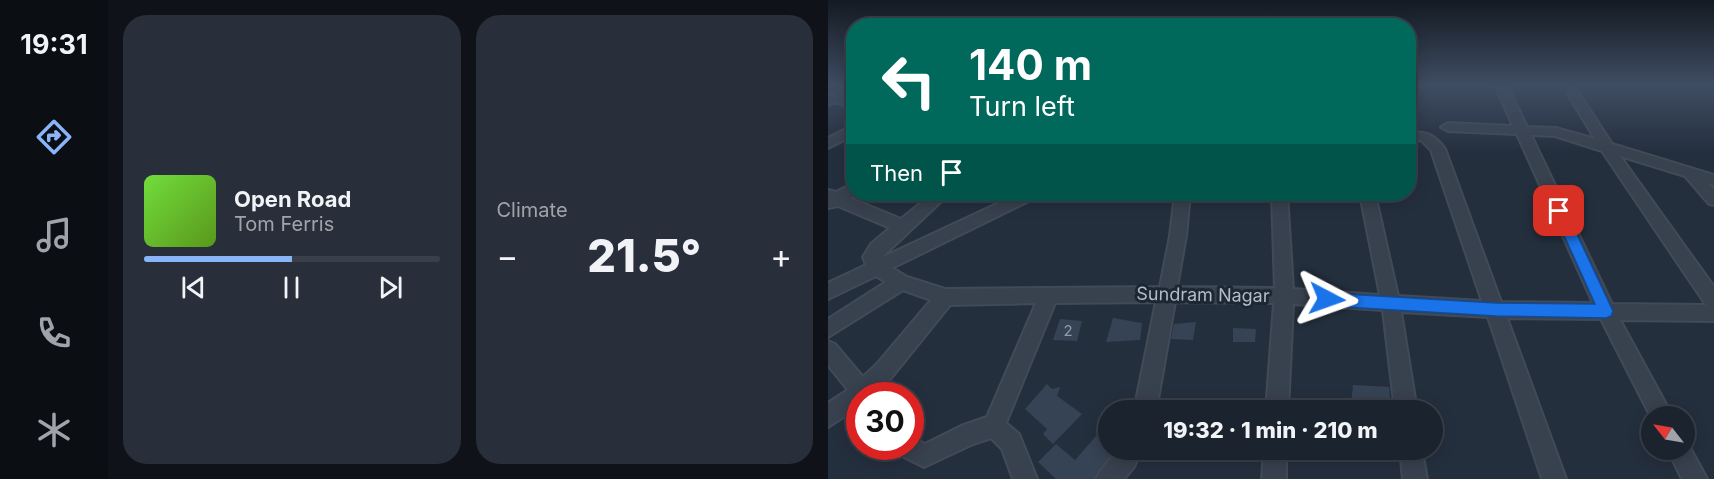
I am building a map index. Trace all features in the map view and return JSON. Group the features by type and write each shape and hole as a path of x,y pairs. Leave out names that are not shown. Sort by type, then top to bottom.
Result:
{"street":[{"path":"1511,107 1606,311 1656,406"},
{"path":"1582,107 1714,302"},
{"path":"1448,127 1556,132 1714,180"},
{"path":"828,144 846,134"},
{"path":"1416,136 1429,137 1438,148 1554,479"},
{"path":"1689,172 1714,200"},
{"path":"832,200 846,192"},
{"path":"832,200 901,226"},
{"path":"875,267 872,257 877,249 932,201"},
{"path":"828,291 1015,201"},
{"path":"1147,400 1178,236 1181,201"},
{"path":"1278,400 1284,296 1280,201"},
{"path":"1369,201 1391,304 1404,400"},
{"name":"Sundram Nagar","path":"875,267 901,282 945,297 1167,294 1284,296 1496,310 1714,313"},
{"path":"828,329 901,282"},
{"path":"924,456 969,434 994,426 1049,295"},
{"path":"874,382 945,297"},
{"path":"828,350 854,382"},
{"path":"828,416 846,405"},
{"path":"994,426 1011,442 1025,479"},
{"path":"1108,479 1125,460"},
{"path":"1274,479 1275,460"},
{"path":"1412,460 1415,479"},
{"path":"1685,460 1695,479"}],"building":[{"path":"1113,318 1142,323 1140,340 1106,342"},
{"path":"1060,319 1082,321 1077,341 1053,340"},
{"path":"1196,322 1193,340 1171,339 1174,324"},
{"path":"1233,328 1256,329 1255,342 1233,342"},
{"path":"1047,384 1052,389 1060,387 1057,396 1082,414 1053,444 1043,434 1047,429 1025,409"},
{"path":"1353,385 1389,387 1390,400 1352,400"},
{"path":"1098,436 1098,460 1107,460 1094,479 1056,479 1038,462 1056,444 1075,460"}],"route":[{"path":"1327,299 1496,310 1606,311 1559,211"}]}
